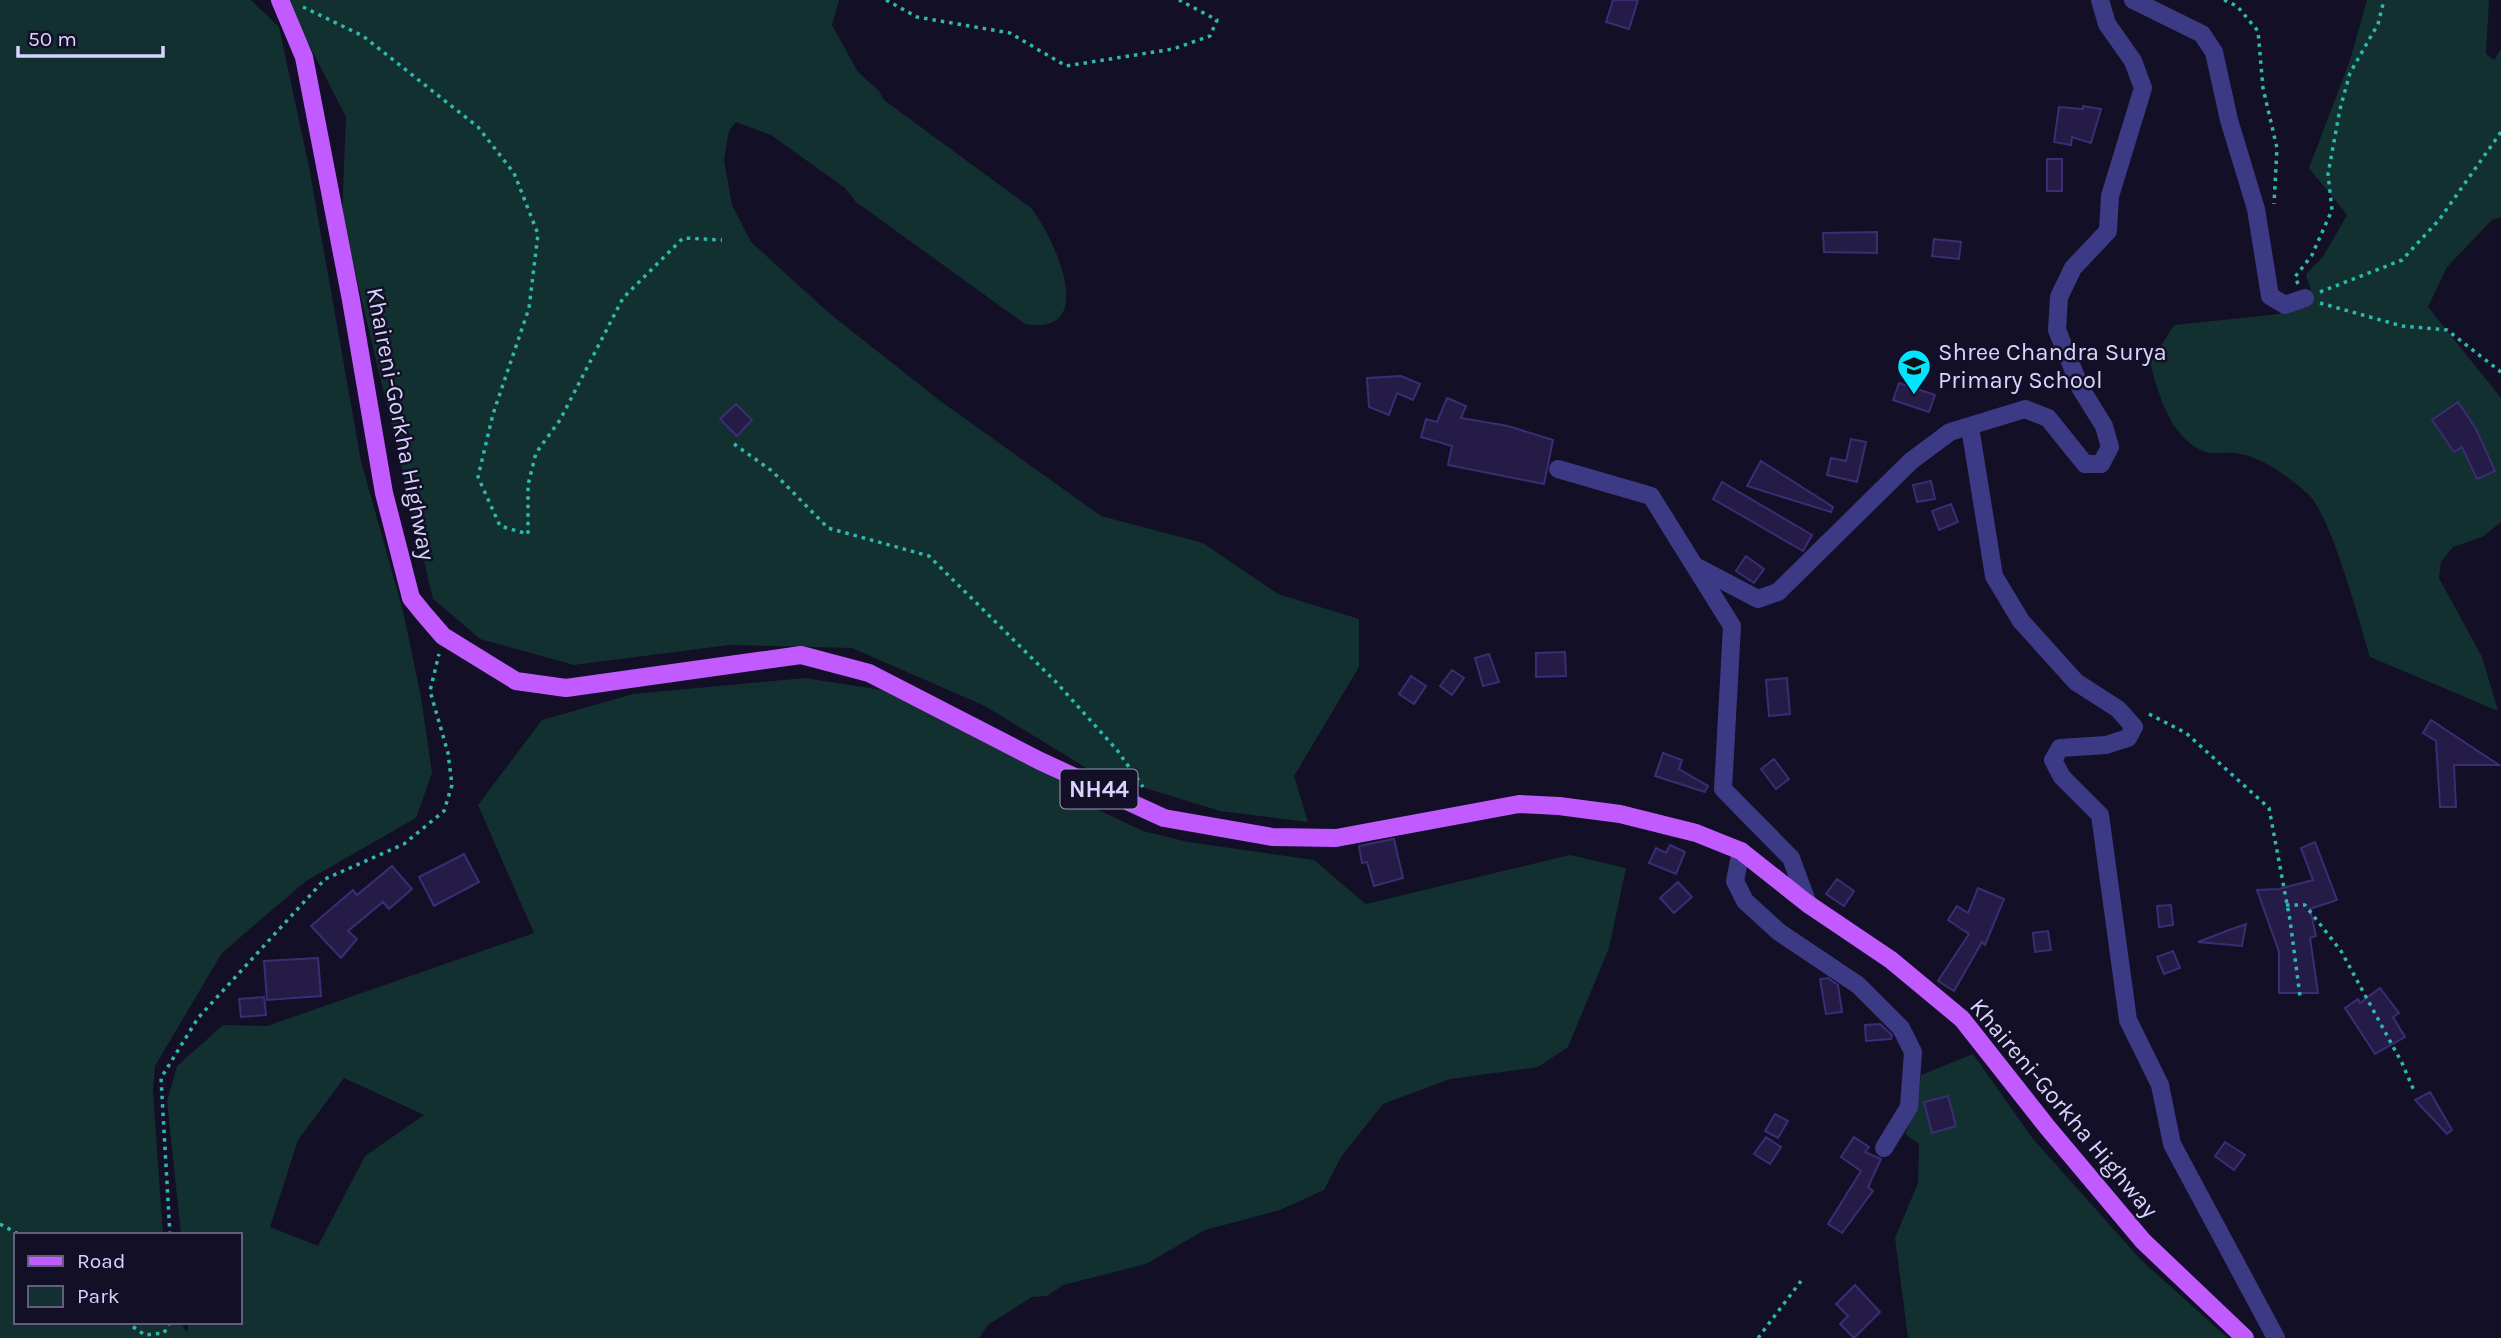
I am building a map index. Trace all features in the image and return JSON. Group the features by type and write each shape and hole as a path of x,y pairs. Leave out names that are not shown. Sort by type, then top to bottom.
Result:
{"main road":[{"name":"Khaireni-Gorkha Highway","path":"280,0 304,57 351,300 384,493 411,598 443,636 516,681 566,688 801,655 833,661 869,673 1040,761 1164,818 1272,837 1336,838 1518,804 1620,814 1696,832 1741,851 1808,904 1891,960 1962,1019 2048,1128 2143,1241 2245,1338"}],"street":[{"path":"1697,567 1758,599 1779,592 1911,461 1951,432 2025,409 2048,418 2085,464 2101,464 2110,447 2104,426 2081,389 2057,330 2059,297 2073,268 2108,231 2110,196 2143,88 2133,61 2107,24 2100,0"},
{"path":"2133,0 2202,34 2214,52 2230,120 2256,209 2270,296 2286,305 2305,298"},
{"path":"1970,427 1994,576 2021,621 2076,682 2118,709 2134,727 2128,738 2117,742 2060,748 2053,760 2062,777 2100,815 2128,1020 2160,1085 2172,1144 2276,1338"},
{"path":"1558,469 1651,496 1732,626 1723,789 1791,858 1808,904"},
{"path":"1741,851 1735,881 1745,901 1779,932 1858,985 1901,1028 1913,1052 1909,1107 1884,1149"}],"path":[{"path":"280,0 314,10 363,36 478,127 514,173 538,234 529,308 493,414 478,477 500,526 528,534 528,485 536,453 560,420 623,298 683,238 722,240"},
{"path":"886,0 917,17 1010,33 1066,66 1173,49 1210,36 1217,20 1180,0"},
{"path":"2224,0 2237,6 2258,31 2263,88 2277,148 2274,206"},
{"path":"2384,0 2378,24 2350,73 2340,108 2328,174 2332,210 2312,255 2295,277 2305,298 2402,326 2447,330 2501,372"},
{"path":"2305,298 2402,260 2438,220 2501,132"},
{"path":"733,444 772,471 828,528 929,556 1056,682 1099,730 1164,818"},
{"path":"170,1233 161,1078 198,1018 325,879 404,844 444,811 452,785 430,691 443,636"},
{"path":"2143,711 2186,733 2269,808 2300,996"},
{"path":"2286,905 2305,905 2341,951 2402,1063 2415,1094"},
{"path":"0,1224 16,1233"},
{"path":"1758,1338 1801,1281"},
{"path":"129,1324 145,1335 164,1333 169,1324"}],"green space":[{"path":"0,0 251,0 279,27 309,167 361,461 403,611 421,697 432,773 416,818 306,881 222,953 155,1066 153,1092 163,1233 14,1233 14,1324 181,1324 187,1333 189,1324 242,1324 242,1233 181,1233 167,1101 177,1066 223,1025 267,1026 534,933 478,805 542,720 633,694 805,678 882,690 1063,782 1082,802 1143,831 1188,842 1314,860 1366,904 1570,855 1626,868 1609,948 1568,1047 1538,1067 1450,1079 1383,1104 1341,1157 1324,1190 1280,1210 1205,1230 1146,1264 1063,1285 1047,1296 1032,1297 988,1325 979,1338 0,1338","holes":["344,1078 424,1115 365,1156 318,1246 270,1227 298,1140"]},
{"path":"286,0 839,0 832,25 858,72 879,91 884,100 1031,208 1050,239 1065,281 1066,300 1061,315 1048,324 1025,324 856,202 845,188 771,135 736,122 729,131 724,160 732,205 751,242 829,313 939,400 1101,516 1203,543 1278,594 1359,619 1359,667 1294,776 1308,822 1220,811 1093,772 985,706 852,648 729,645 574,665 480,639 433,599 342,217 346,117"},
{"path":"2367,0 2489,0 2486,54 2494,60 2501,49 2501,217 2492,220 2447,267 2428,307 2501,398 2501,522 2482,537 2453,547 2441,562 2439,578 2482,657 2498,711 2370,657 2344,571 2317,506 2300,487 2255,458 2235,453 2207,452 2192,445 2182,436 2168,414 2150,363 2174,325 2279,314 2307,307 2311,291 2306,274 2323,257 2347,215 2309,168 2350,60"},
{"path":"1973,1054 2033,1139 2142,1261 2228,1338 1908,1338 1895,1238 1918,1183 1919,1144 1905,1134 1916,1109 1921,1075"}],"building":[{"path":"1613,0 1638,0 1629,29 1606,22"},
{"path":"2083,106 2101,109 2091,143 2072,137 2071,145 2054,142 2059,107 2083,109"},
{"path":"2047,159 2062,159 2062,191 2047,191"},
{"path":"1877,232 1877,253 1824,252 1823,233"},
{"path":"1934,239 1961,242 1959,259 1932,256"},
{"path":"1401,376 1420,384 1413,400 1397,393 1389,415 1369,407 1367,378"},
{"path":"1899,383 1935,395 1929,412 1893,400"},
{"path":"1447,398 1466,406 1461,418 1508,426 1553,440 1544,484 1448,465 1452,446 1421,437 1426,419 1437,422"},
{"path":"2458,402 2476,429 2495,471 2477,479 2462,447 2454,452 2432,420"},
{"path":"736,404 752,420 737,436 720,419"},
{"path":"1851,439 1866,442 1857,482 1827,475 1831,458 1846,461"},
{"path":"1761,461 1833,507 1831,512 1747,486"},
{"path":"1931,481 1935,499 1917,502 1913,485"},
{"path":"1722,482 1812,535 1803,551 1713,499"},
{"path":"1951,504 1958,522 1939,530 1932,511"},
{"path":"1746,556 1764,569 1754,583 1736,571"},
{"path":"1565,652 1566,676 1536,677 1536,653"},
{"path":"1489,654 1499,682 1483,686 1475,658"},
{"path":"1452,670 1464,678 1452,695 1440,686"},
{"path":"1411,676 1426,686 1414,704 1399,694"},
{"path":"1787,678 1790,714 1769,716 1766,680"},
{"path":"2431,720 2499,765 2454,765 2456,807 2440,807 2436,741 2423,733"},
{"path":"1663,753 1682,760 1679,769 1708,786 1705,792 1655,776"},
{"path":"1774,759 1789,779 1776,789 1761,769"},
{"path":"1394,839 1403,878 1374,886 1367,862 1362,863 1359,846"},
{"path":"2315,842 2337,900 2310,909 2316,936 2310,938 2318,993 2279,993 2279,952 2257,890 2279,889 2313,880 2301,848"},
{"path":"1670,845 1685,852 1676,874 1649,863 1656,848 1666,853"},
{"path":"464,854 479,882 434,906 419,877"},
{"path":"392,866 412,889 389,909 383,902 348,931 357,939 341,958 311,926 353,890 357,895"},
{"path":"1837,879 1854,891 1844,906 1826,894"},
{"path":"1678,882 1692,897 1674,913 1660,898"},
{"path":"1978,888 2004,899 1985,945 1982,942 1954,991 1938,981 1969,934 1948,920 1957,906 1968,913"},
{"path":"2171,905 2173,925 2159,927 2157,906"},
{"path":"2246,924 2242,946 2198,942 2229,930"},
{"path":"2048,931 2051,950 2035,952 2033,933"},
{"path":"2173,951 2180,968 2164,974 2157,957"},
{"path":"318,958 321,996 267,1000 264,961"},
{"path":"1828,978 1838,985 1842,1012 1826,1014 1820,979"},
{"path":"2380,988 2399,1013 2393,1017 2405,1037 2375,1054 2345,1008 2358,999 2360,1003"},
{"path":"264,997 266,1015 241,1017 239,999"},
{"path":"1880,1024 1892,1035 1891,1039 1866,1041 1865,1025"},
{"path":"2430,1092 2452,1130 2447,1134 2415,1100"},
{"path":"1948,1096 1956,1126 1932,1133 1924,1102"},
{"path":"1775,1114 1788,1121 1778,1138 1765,1131"},
{"path":"1766,1137 1781,1147 1770,1164 1754,1154"},
{"path":"1854,1137 1869,1147 1865,1152 1881,1159 1868,1187 1873,1191 1842,1233 1828,1224 1861,1171 1841,1157"},
{"path":"2225,1142 2245,1155 2234,1170 2215,1156"},
{"path":"1855,1285 1880,1312 1854,1338 1840,1324 1848,1316 1836,1304"}],"place":[{"name":"Shree Chandra Surya Primary School","path":"1914,396"}]}
